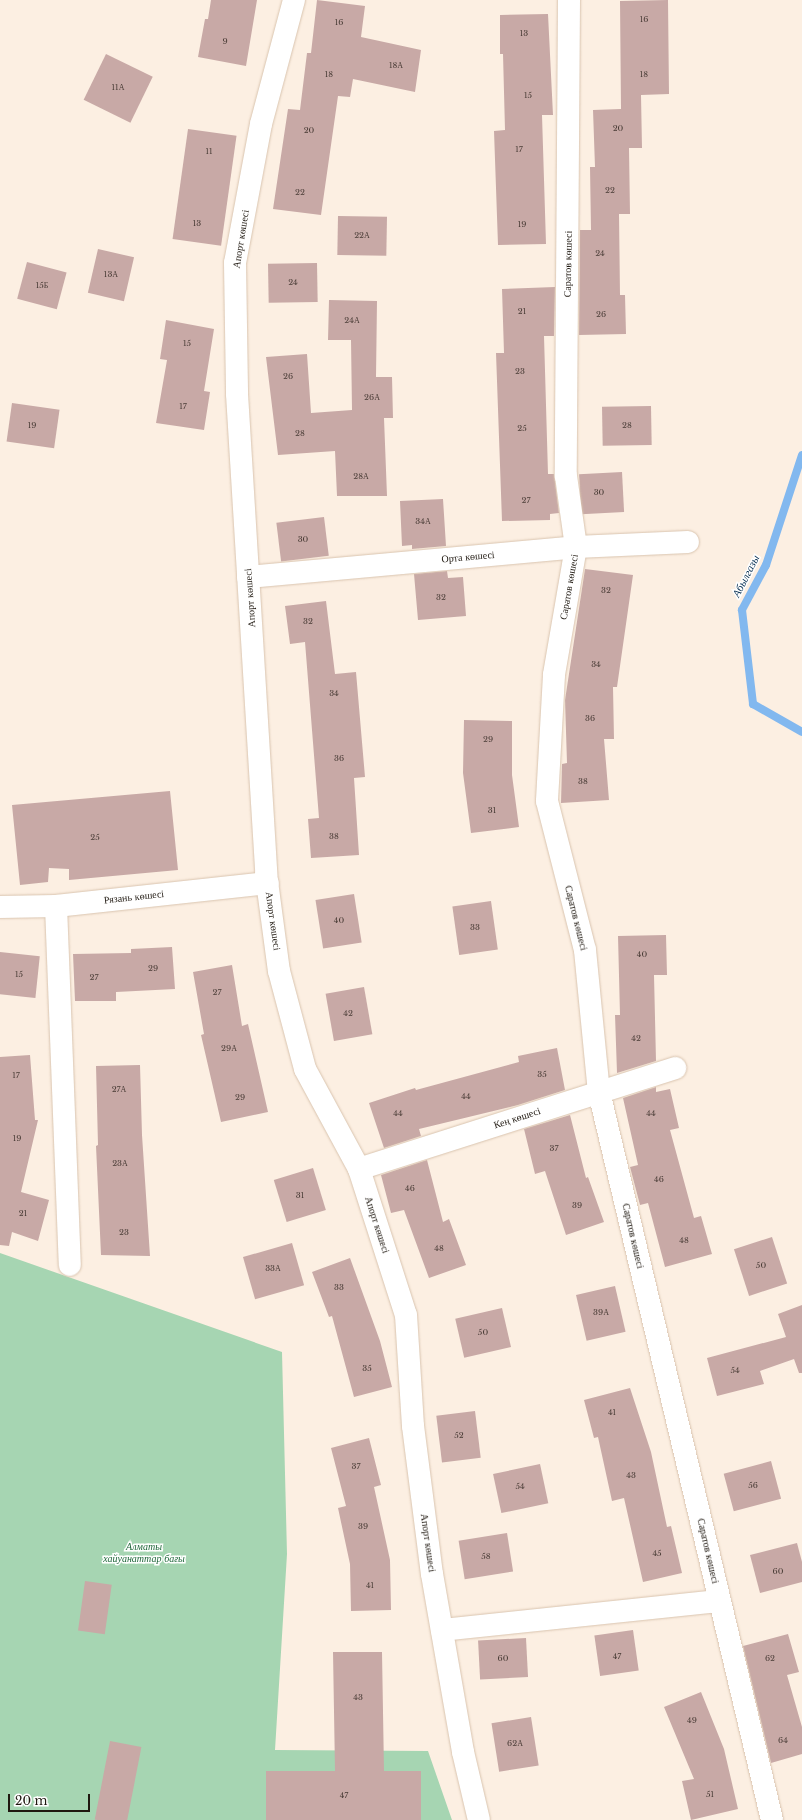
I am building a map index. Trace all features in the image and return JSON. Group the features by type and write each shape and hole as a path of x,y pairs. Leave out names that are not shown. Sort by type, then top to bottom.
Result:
{"street":[{"name":"Апорт көшесі","path":"294,0 261,124 235,263 236,394 268,883 279,971 305,1069 359,1169 406,1315 413,1426 442,1630 463,1752 479,1820"},
{"name":"Саратов көшесі","path":"569,0 566,476 576,547 554,675 547,801 585,950 599,1092 772,1820"},
{"name":"Орта көшесі","path":"248,577 576,547 688,542"},
{"name":"Рязань көшесі","path":"0,907 56,906 268,883"},
{"path":"56,906 70,1265"},
{"name":"Кең көшесі","path":"359,1169 675,1068"},
{"path":"442,1630 720,1601"}],"green space":[{"name":"Алматы хайуанаттар бағы","path":"0,1253 282,1352 287,1554 275,1750 428,1751 452,1820 0,1820"}],"building":[{"path":"211,0 257,0 246,66 198,57 205,19 208,19"},
{"path":"317,0 365,6 361,37 421,50 415,92 353,79 350,97 338,96 321,215 273,209 288,109 300,110 307,53 311,53"},
{"path":"668,0 669,94 641,95 642,148 629,148 630,214 619,214 620,295 625,295 626,334 579,335 580,230 591,230 590,167 595,167 593,110 621,109 620,1"},
{"path":"548,14 553,115 542,115 546,244 498,245 494,131 505,130 503,54 500,54 500,15"},
{"path":"106,54 153,77 130,123 84,100"},
{"path":"188,129 237,136 221,246 173,239"},
{"path":"338,216 387,217 386,256 337,255"},
{"path":"98,249 134,257 124,301 88,293"},
{"path":"27,262 67,273 57,309 17,299"},
{"path":"317,263 318,302 269,303 268,264"},
{"path":"555,287 554,336 544,336 548,474 554,474 559,513 550,514 550,520 502,521 496,353 504,353 502,289"},
{"path":"329,300 377,301 376,377 392,377 393,418 384,418 387,496 337,496 335,451 278,455 266,357 307,354 311,413 352,410 351,340 328,340"},
{"path":"166,320 214,329 204,391 210,392 204,430 156,423 167,360 160,359"},
{"path":"12,403 60,410 54,448 7,442"},
{"path":"651,406 652,445 603,446 602,407"},
{"path":"622,472 624,512 581,514 579,474"},
{"path":"443,499 446,546 412,549 412,545 402,546 400,501"},
{"path":"324,517 329,556 281,562 276,523"},
{"path":"585,569 633,575 617,687 613,687 614,739 604,739 609,800 561,803 562,764 567,763 565,700"},
{"path":"447,571 448,578 463,577 466,616 418,620 414,574"},
{"path":"326,601 335,674 356,672 365,777 354,778 359,855 311,858 308,819 319,818 305,642 290,644 285,606"},
{"path":"464,720 512,721 512,775 519,827 471,833 463,773"},
{"path":"170,791 178,870 69,880 69,869 49,868 48,882 20,885 12,805"},
{"path":"354,894 362,942 323,948 315,900"},
{"path":"491,901 498,950 459,955 452,906"},
{"path":"666,935 667,975 654,975 656,1061 617,1073 615,1015 620,1015 618,936"},
{"path":"172,947 175,989 116,992 116,1001 75,1001 73,954 131,953 131,949"},
{"path":"0,952 40,956 35,998 0,994"},
{"path":"232,965 242,1026 248,1024 268,1112 221,1122 201,1035 204,1034 193,972"},
{"path":"364,987 372,1034 334,1041 326,994"},
{"path":"557,1048 565,1090 518,1105 419,1129 421,1136 384,1148 369,1103 415,1088 416,1090 519,1062 518,1056"},
{"path":"30,1055 35,1120 38,1120 21,1192 49,1200 38,1241 12,1232 9,1246 0,1245 0,1057"},
{"path":"140,1065 142,1135 150,1256 101,1255 96,1146 98,1145 96,1066"},
{"path":"656,1087 656,1092 670,1089 679,1128 670,1130 694,1218 701,1216 712,1254 665,1267 648,1203 640,1205 630,1167 638,1165 623,1098"},
{"path":"570,1115 586,1178 588,1177 604,1222 566,1235 545,1171 535,1174 524,1129"},
{"path":"427,1160 443,1222 449,1219 466,1265 429,1278 404,1210 391,1213 381,1175"},
{"path":"313,1168 326,1210 287,1222 274,1180"},
{"path":"772,1237 787,1284 749,1296 734,1249"},
{"path":"292,1243 304,1285 255,1299 243,1257"},
{"path":"350,1258 380,1341 392,1387 354,1397 332,1316 329,1317 312,1272"},
{"path":"615,1286 626,1332 587,1341 576,1295"},
{"path":"802,1305 802,1373 799,1373 794,1359 760,1371 764,1384 717,1396 707,1358 786,1337 778,1314"},
{"path":"502,1308 511,1347 464,1358 455,1319"},
{"path":"630,1388 651,1452 667,1527 671,1526 682,1573 643,1582 624,1498 612,1501 598,1437 594,1438 584,1400"},
{"path":"475,1411 481,1458 442,1462 436,1416"},
{"path":"369,1438 381,1485 374,1487 390,1560 391,1610 351,1611 350,1564 338,1508 346,1506 331,1448"},
{"path":"771,1461 781,1499 734,1511 724,1474"},
{"path":"540,1464 548,1503 501,1513 493,1474"},
{"path":"507,1533 513,1572 465,1579 459,1541"},
{"path":"797,1543 802,1562 802,1582 760,1593 750,1555"},
{"path":"85,1581 112,1585 105,1634 78,1631"},
{"path":"633,1630 639,1671 600,1676 594,1635"},
{"path":"788,1634 799,1672 787,1675 802,1727 802,1754 771,1763 743,1646"},
{"path":"526,1638 528,1677 480,1679 478,1641"},
{"path":"333,1652 382,1652 384,1771 421,1771 421,1820 266,1820 266,1771 335,1771"},
{"path":"701,1692 724,1749 738,1809 691,1820 682,1781 694,1779 664,1707"},
{"path":"531,1717 539,1765 499,1772 491,1723"},
{"path":"110,1741 141,1747 127,1820 95,1820"}],"waterway":[{"name":"Абылгазы","path":"802,455 766,565 742,610 753,704 802,732"}]}
